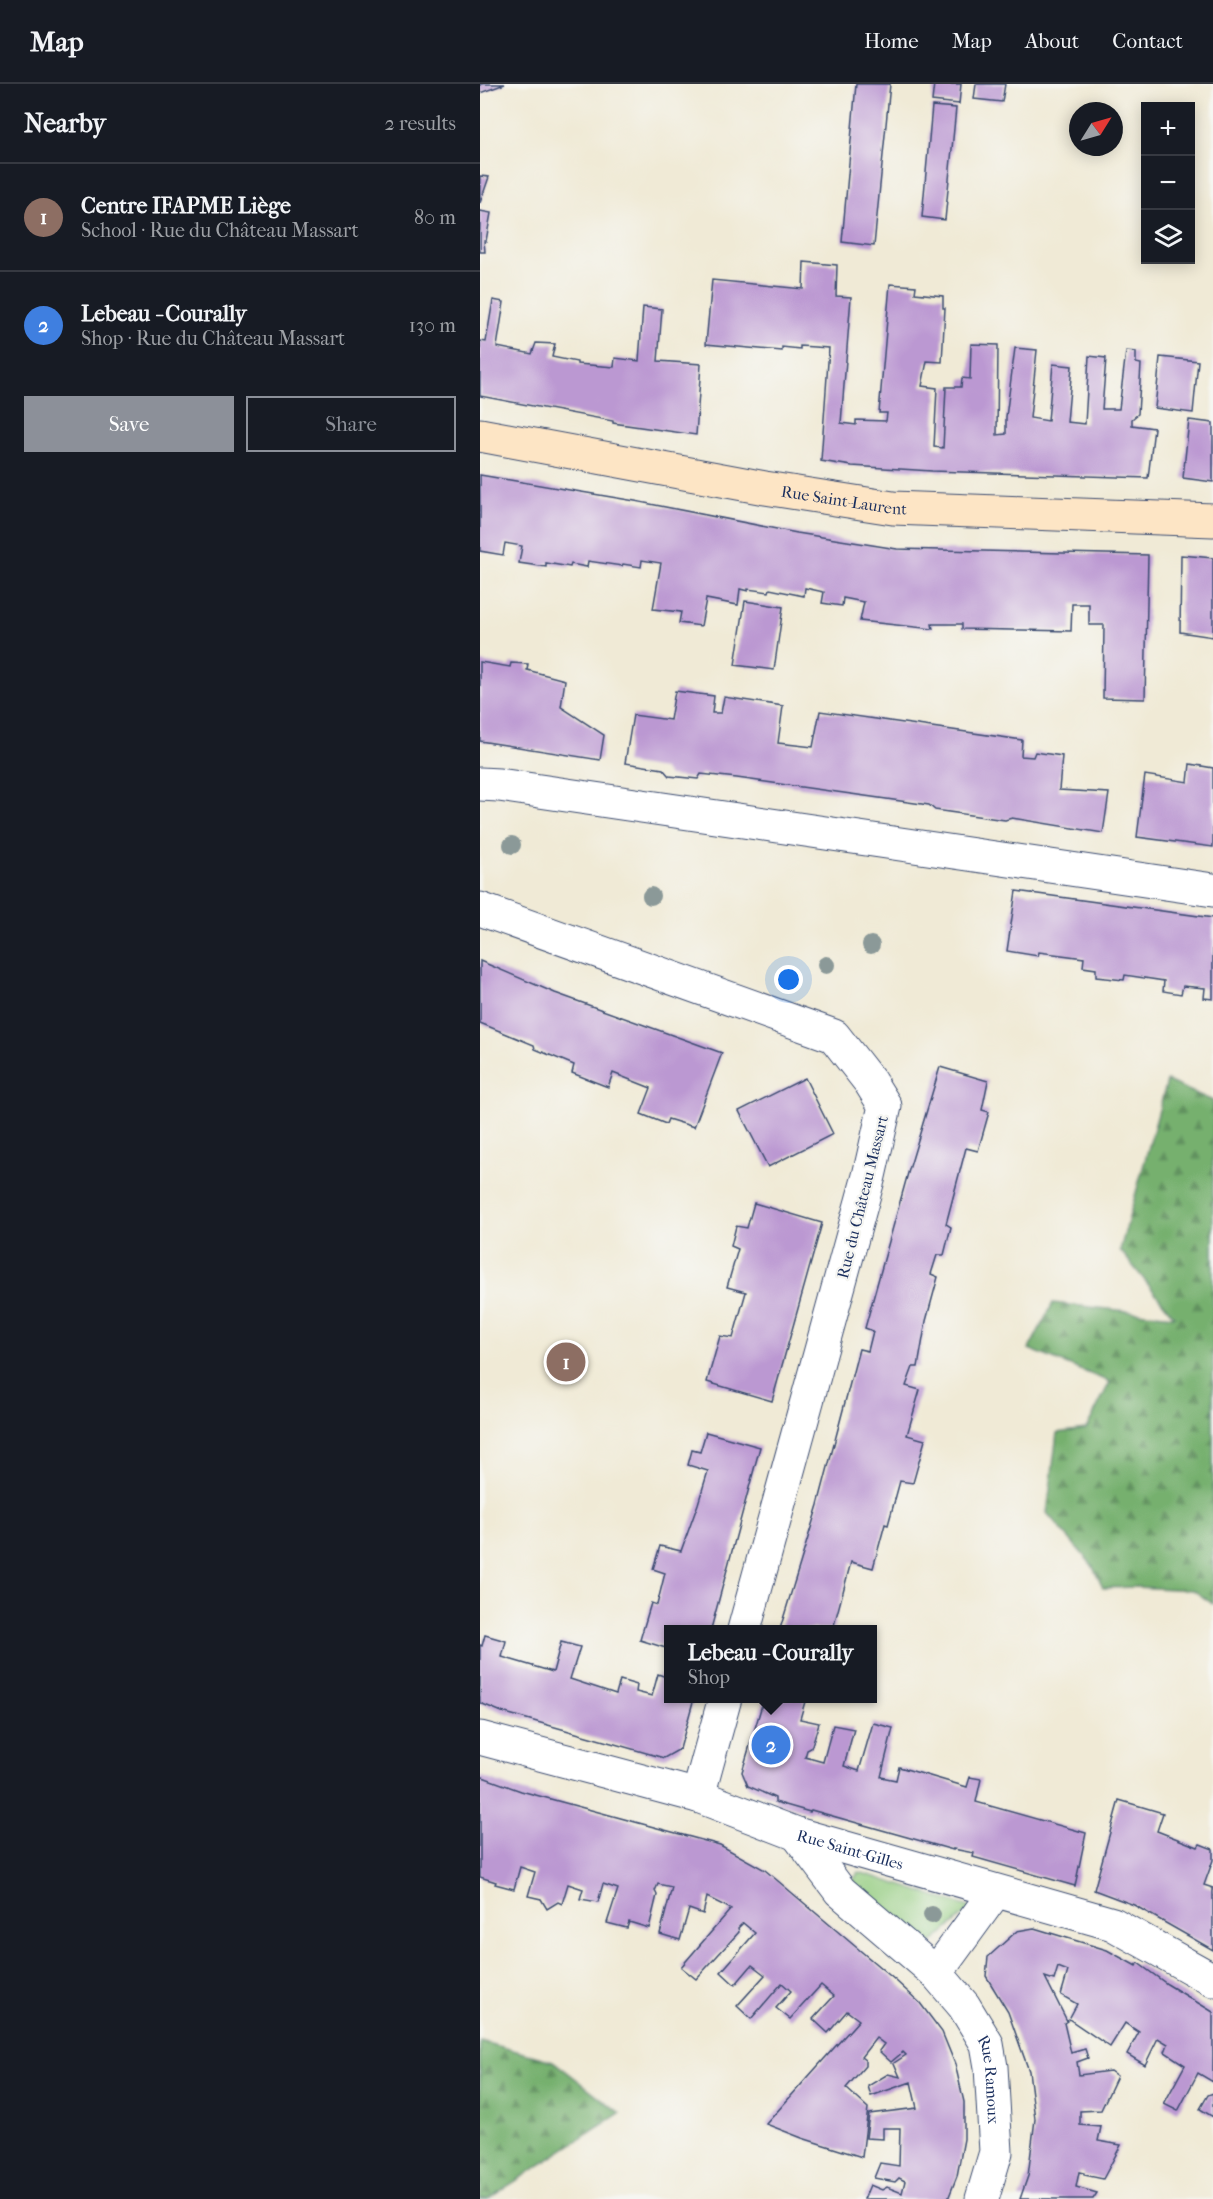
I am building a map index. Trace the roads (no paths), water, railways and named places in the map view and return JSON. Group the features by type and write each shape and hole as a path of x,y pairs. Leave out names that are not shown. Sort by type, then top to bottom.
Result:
{"street":[{"name":"Rue Saint-Laurent","path":"480,435 765,488 893,508 1213,520"},
{"path":"480,784 1213,890"},
{"name":"Rue du Château Massart","path":"480,909 834,1036 870,1082 885,1106 869,1176 745,1625"},
{"path":"698,1796 724,1703"},
{"name":"Rue Saint-Gilles","path":"480,1738 698,1796 797,1834 1113,1924 1213,1980"},
{"name":"Rue Ramoux","path":"797,1834 840,1891 936,1973 964,2006 987,2044 991,2067 996,2152 982,2199"},
{"path":"936,1973 995,1892"}],"place":[{"name":"Centre IFAPME Liège","path":"566,1362"},
{"name":"Lebeau - Courally","path":"771,1745"}]}
